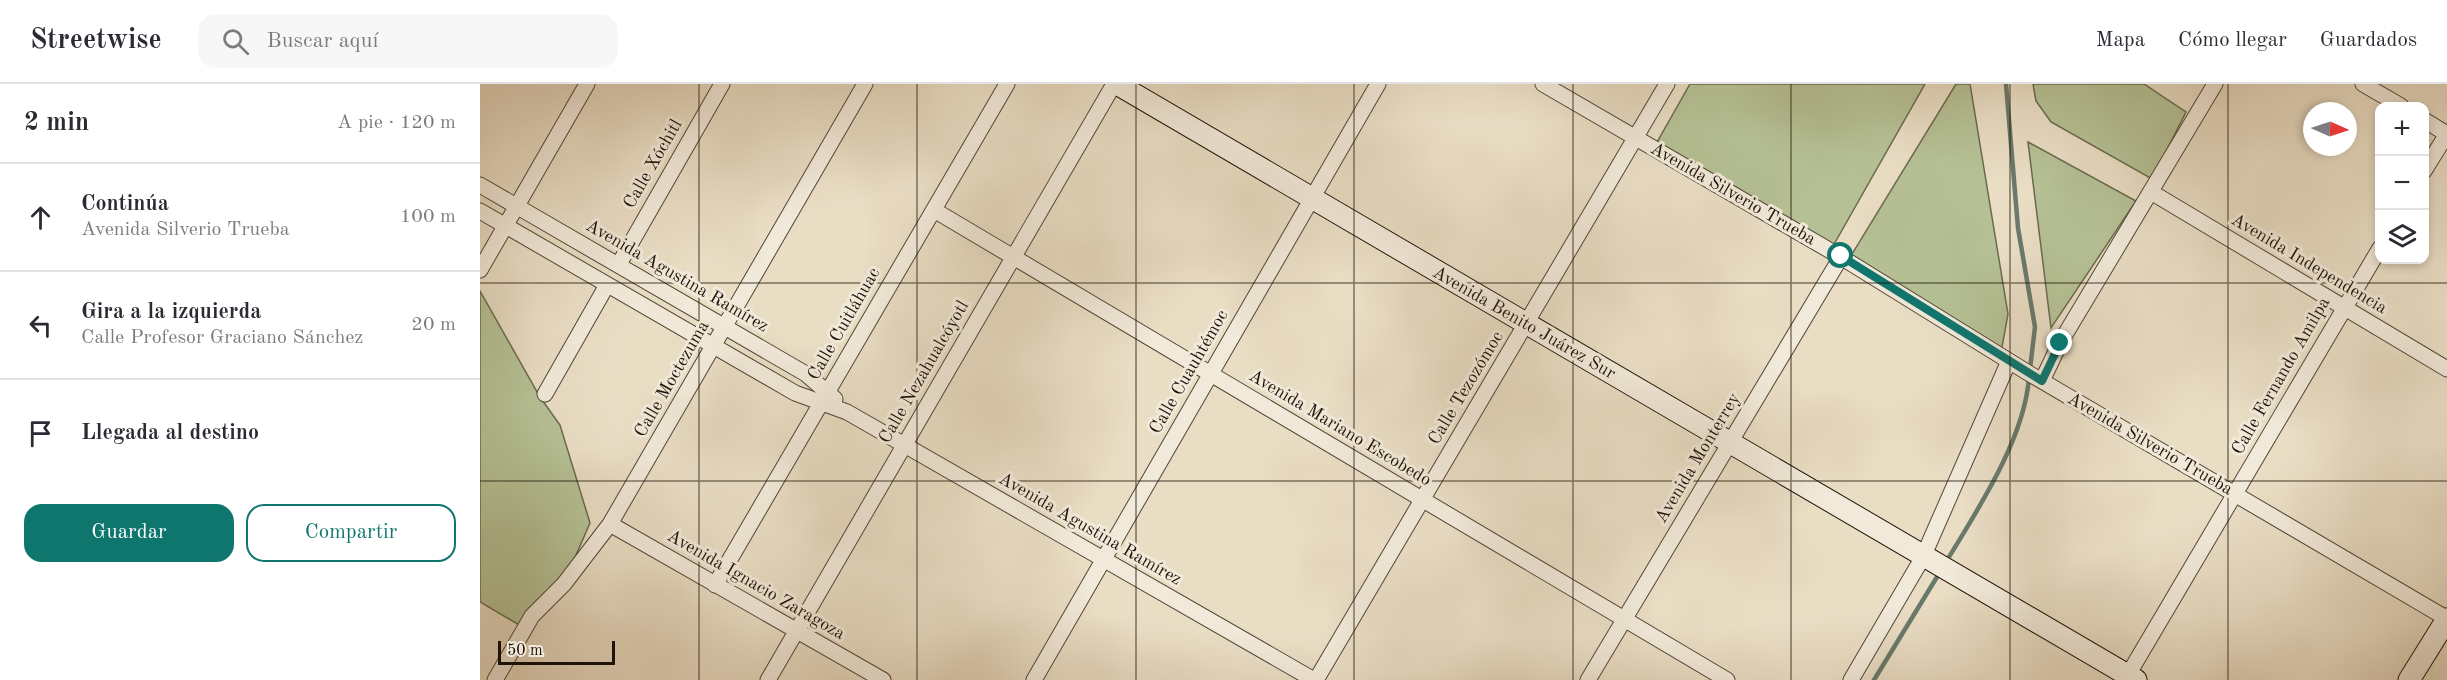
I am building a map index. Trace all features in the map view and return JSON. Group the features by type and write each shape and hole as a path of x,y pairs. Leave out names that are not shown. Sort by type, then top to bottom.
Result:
{"street":[{"path":"480,270 587,84"},
{"name":"Calle Xóchitl","path":"619,264 722,84"},
{"name":"Calle Moctezuma","path":"495,680 532,615 564,585 610,524 865,84"},
{"name":"Calle Cuitláhuac","path":"715,585 1007,84"},
{"name":"Avenida Benito Juárez Sur","path":"1115,84 2130,678"},
{"name":"Calle Nezahualcóyotl","path":"768,680 1115,84"},
{"name":"Calle Cuauhtémoc","path":"1034,680 1378,84"},
{"name":"Avenida Silverio Trueba","path":"1543,84 1841,256 2042,381 2447,618"},
{"name":"Calle Tezozómoc","path":"1315,680 1667,84"},
{"path":"2042,381 2060,343 2216,84"},
{"path":"2363,84 2394,102"},
{"path":"2429,123 2447,134 2429,163"},
{"name":"Avenida Agustina Ramírez","path":"480,185 806,374 824,398"},
{"name":"Avenida Independencia","path":"2151,192 2447,369"},
{"name":"Avenida Mariano Escobedo","path":"934,210 1727,680"},
{"name":"Avenida Agustina Ramírez","path":"480,211 795,393 824,398 1315,680"},
{"name":"Calle Fernando Amilpa","path":"2130,678 2375,255"},
{"name":"Avenida Monterrey","path":"1588,680 1841,256"},
{"path":"545,394 607,285"},
{"path":"1851,680 1927,559 2009,361"},
{"name":"Avenida Ignacio Zaragoza","path":"610,524 883,680"},
{"path":"2409,680 2447,618"}],"green space":[{"path":"1690,84 1925,84 1833,246 1656,144"},
{"path":"1956,84 1970,84 2008,314 2000,358 1849,259"},
{"path":"2033,84 2144,84 2186,112 2152,179 2051,122 2036,101"},
{"path":"2028,142 2136,201 2051,328"},
{"path":"480,291 540,397 560,425 590,523 569,571 521,626 480,602"}],"waterway":[{"path":"2006,84 2018,228 2035,327 2030,369"},
{"path":"1946,562 1985,497 2009,449 2025,402 2029,378"},
{"path":"1874,680 1940,572"}],"route":[{"path":"1841,256 2042,381 2060,343"}]}
